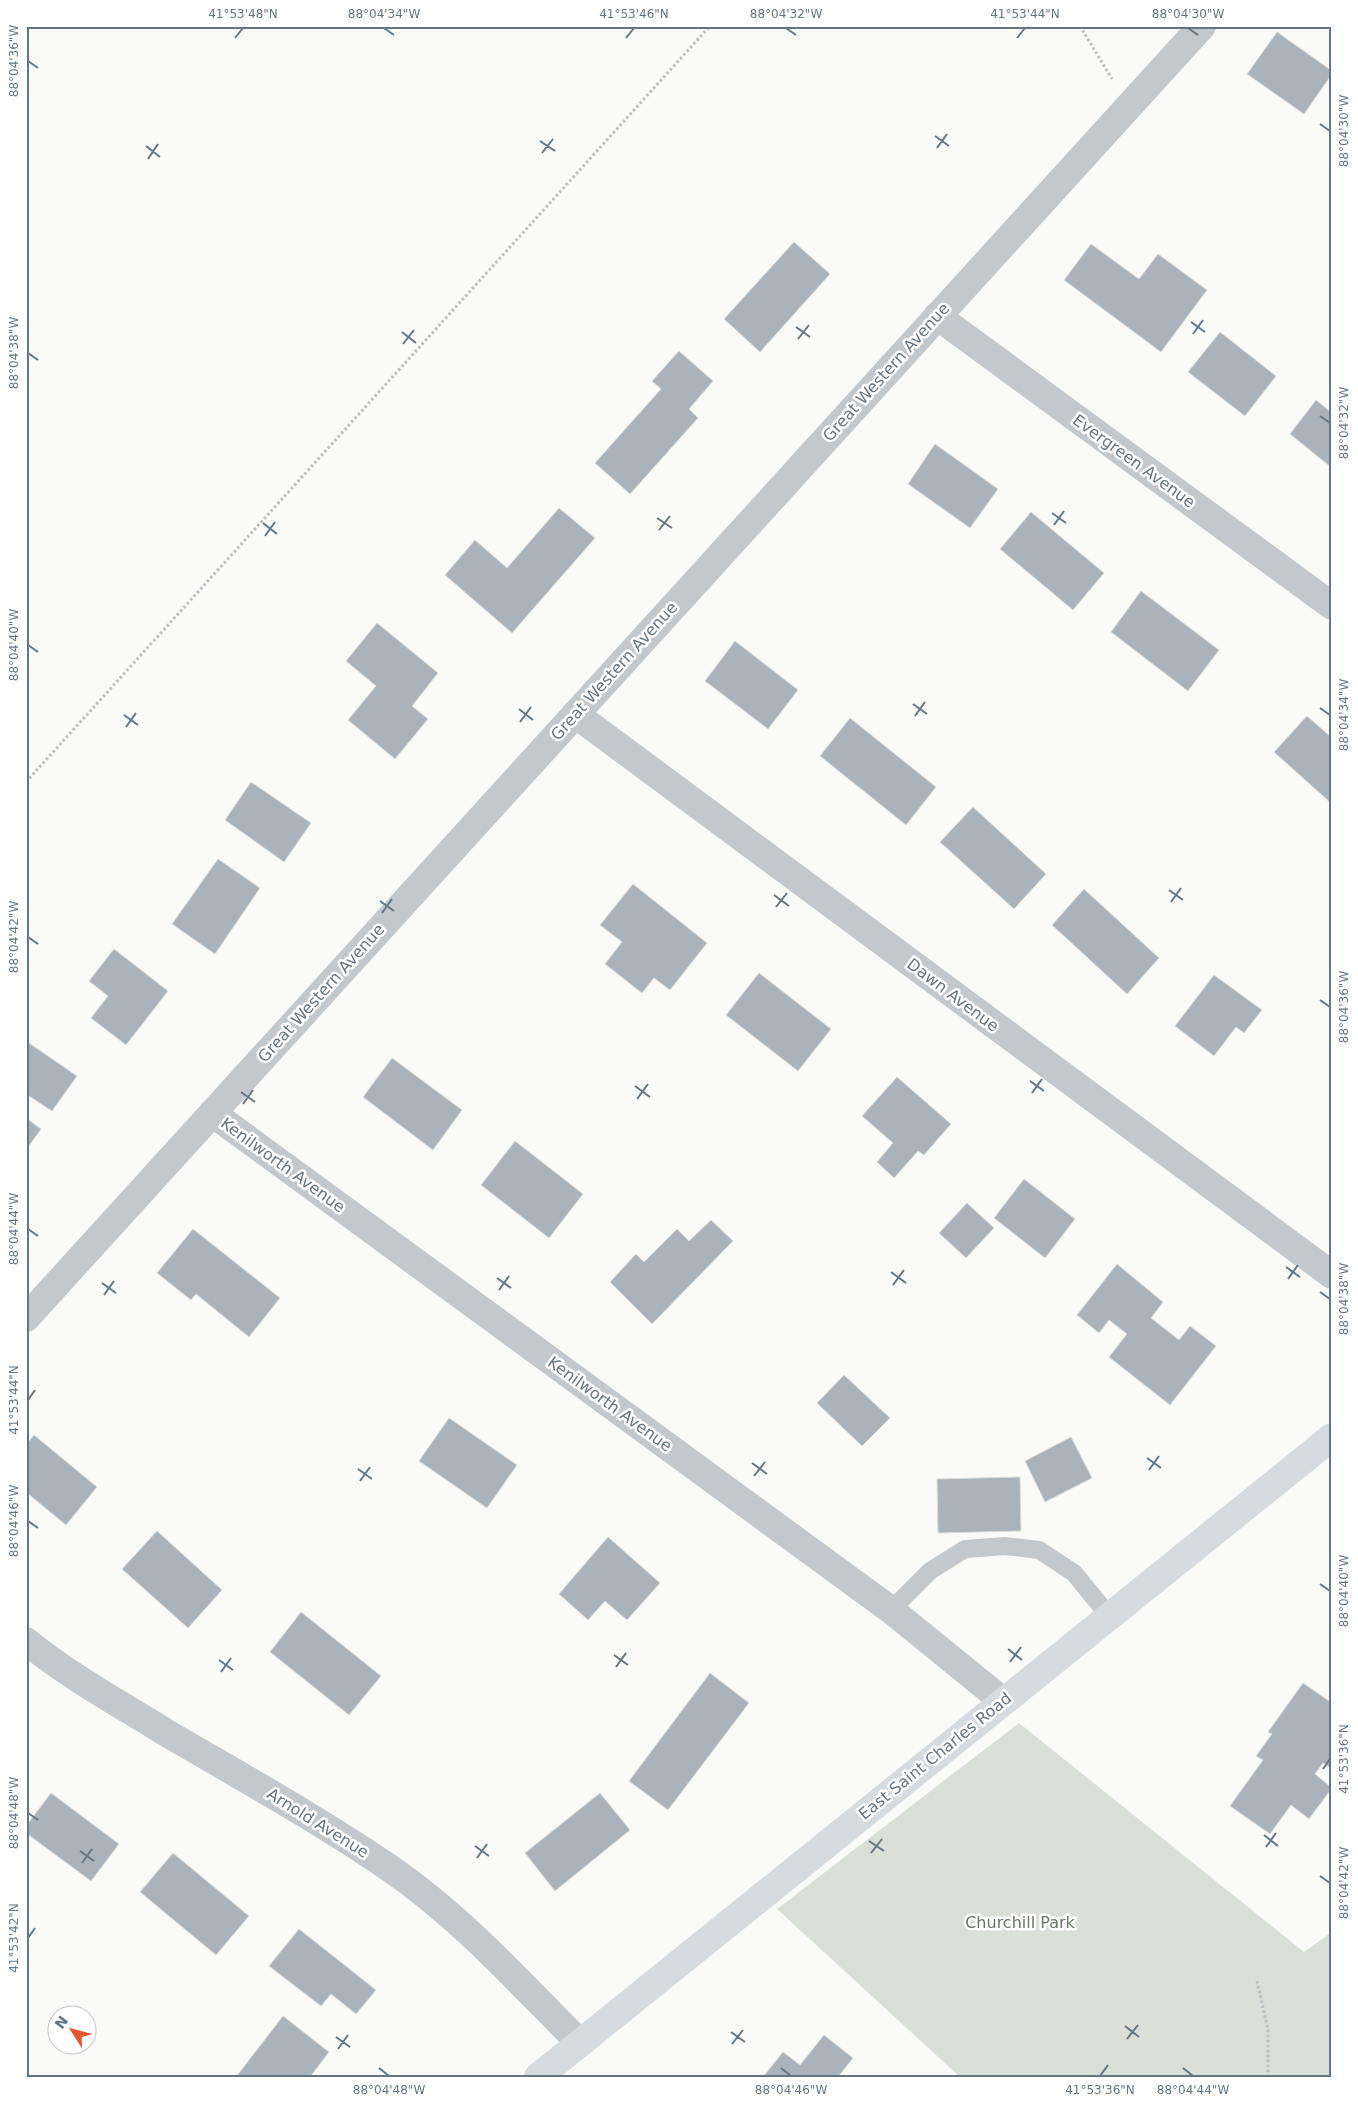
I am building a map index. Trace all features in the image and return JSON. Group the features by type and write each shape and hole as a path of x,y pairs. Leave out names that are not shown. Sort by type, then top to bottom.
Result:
{"street":[{"name":"Great Western Avenue","path":"26,1318 1202,26"},
{"name":"Evergreen Avenue","path":"937,316 1332,606"},
{"name":"Dawn Avenue","path":"575,714 1332,1275"},
{"name":"Kenilworth Avenue","path":"212,1113 891,1610 1004,1701"},
{"name":"East Saint Charles Road","path":"538,2077 1332,1437"},
{"name":"Arnold Avenue","path":"26,1641 94,1689 307,1815 397,1873 456,1920 580,2043"}],"lane":[{"path":"891,1610 930,1571 965,1549 1005,1546 1039,1550 1074,1573 1109,1616"}],"path":[{"path":"26,782 710,26"},
{"path":"1080,26 1107,68 1126,110"},
{"path":"1257,1981 1268,2030 1268,2077"}],"green space":[{"name":"Churchill Park","path":"1019,1723 1304,1952 1332,1932 1332,2077 960,2077 777,1909"}],"building":[{"path":"1277,32 1332,71 1332,74 1304,114 1247,74"},
{"path":"794,242 830,274 760,352 724,319"},
{"path":"1091,244 1139,279 1158,254 1207,290 1161,352 1064,280"},
{"path":"1220,332 1276,376 1245,416 1188,372"},
{"path":"679,351 713,381 689,409 698,418 630,494 595,463 661,389 652,381"},
{"path":"1316,400 1332,413 1332,468 1290,434"},
{"path":"935,444 998,489 970,528 908,484"},
{"path":"559,508 595,538 512,633 445,575 475,540 507,568"},
{"path":"1031,512 1104,573 1073,610 1000,549"},
{"path":"1141,591 1219,650 1188,691 1111,632"},
{"path":"377,623 438,673 412,706 428,719 395,759 348,720 376,686 346,661"},
{"path":"735,641 798,690 768,729 705,681"},
{"path":"1307,716 1332,738 1332,804 1274,752"},
{"path":"850,718 936,787 906,825 820,756"},
{"path":"251,782 311,823 284,862 225,820"},
{"path":"973,807 1046,874 1014,909 940,842"},
{"path":"218,859 260,888 215,954 172,924"},
{"path":"633,884 707,943 670,990 654,978 642,993 605,964 622,942 600,925"},
{"path":"1084,889 1159,958 1127,994 1052,925"},
{"path":"114,949 168,991 126,1045 91,1018 108,996 89,981"},
{"path":"759,973 831,1029 798,1071 726,1015"},
{"path":"1214,975 1262,1010 1244,1033 1236,1027 1214,1056 1175,1026"},
{"path":"26,1041 77,1076 52,1111 26,1094"},
{"path":"392,1058 462,1110 433,1150 363,1097"},
{"path":"897,1077 951,1124 924,1155 918,1151 894,1178 877,1162 893,1143 862,1116"},
{"path":"26,1118 41,1129 26,1150"},
{"path":"515,1141 583,1194 549,1238 481,1185"},
{"path":"1024,1179 1075,1219 1045,1258 994,1218"},
{"path":"967,1203 994,1228 966,1258 939,1233"},
{"path":"711,1220 733,1241 652,1324 610,1282 636,1254 644,1262 677,1229 689,1241"},
{"path":"193,1229 280,1298 249,1337 196,1294 191,1300 157,1273"},
{"path":"1117,1264 1163,1302 1151,1318 1179,1340 1190,1326 1216,1346 1170,1405 1109,1357 1127,1334 1109,1320 1099,1333 1077,1315"},
{"path":"844,1375 890,1418 862,1446 817,1403"},
{"path":"449,1418 517,1465 487,1508 419,1461"},
{"path":"34,1435 97,1487 66,1525 26,1492 26,1445"},
{"path":"1071,1437 1092,1478 1045,1502 1025,1461"},
{"path":"1020,1477 1021,1531 938,1533 937,1479"},
{"path":"157,1531 222,1590 188,1628 122,1569"},
{"path":"608,1537 660,1583 627,1620 605,1601 588,1620 559,1594"},
{"path":"301,1612 381,1676 349,1715 270,1652"},
{"path":"710,1673 749,1703 668,1810 629,1781"},
{"path":"1303,1683 1332,1703 1332,1769 1323,1763 1315,1774 1332,1788 1309,1819 1291,1805 1270,1834 1230,1806 1263,1760 1256,1756 1272,1734 1268,1732"},
{"path":"51,1793 119,1844 91,1881 26,1833 26,1826"},
{"path":"600,1793 630,1830 555,1891 525,1853"},
{"path":"173,1853 249,1916 216,1955 140,1892"},
{"path":"299,1929 376,1990 356,2014 331,1994 321,2006 269,1966"},
{"path":"283,2016 329,2052 310,2077 236,2077"},
{"path":"824,2035 853,2058 838,2077 763,2077 783,2052 800,2065"}]}
